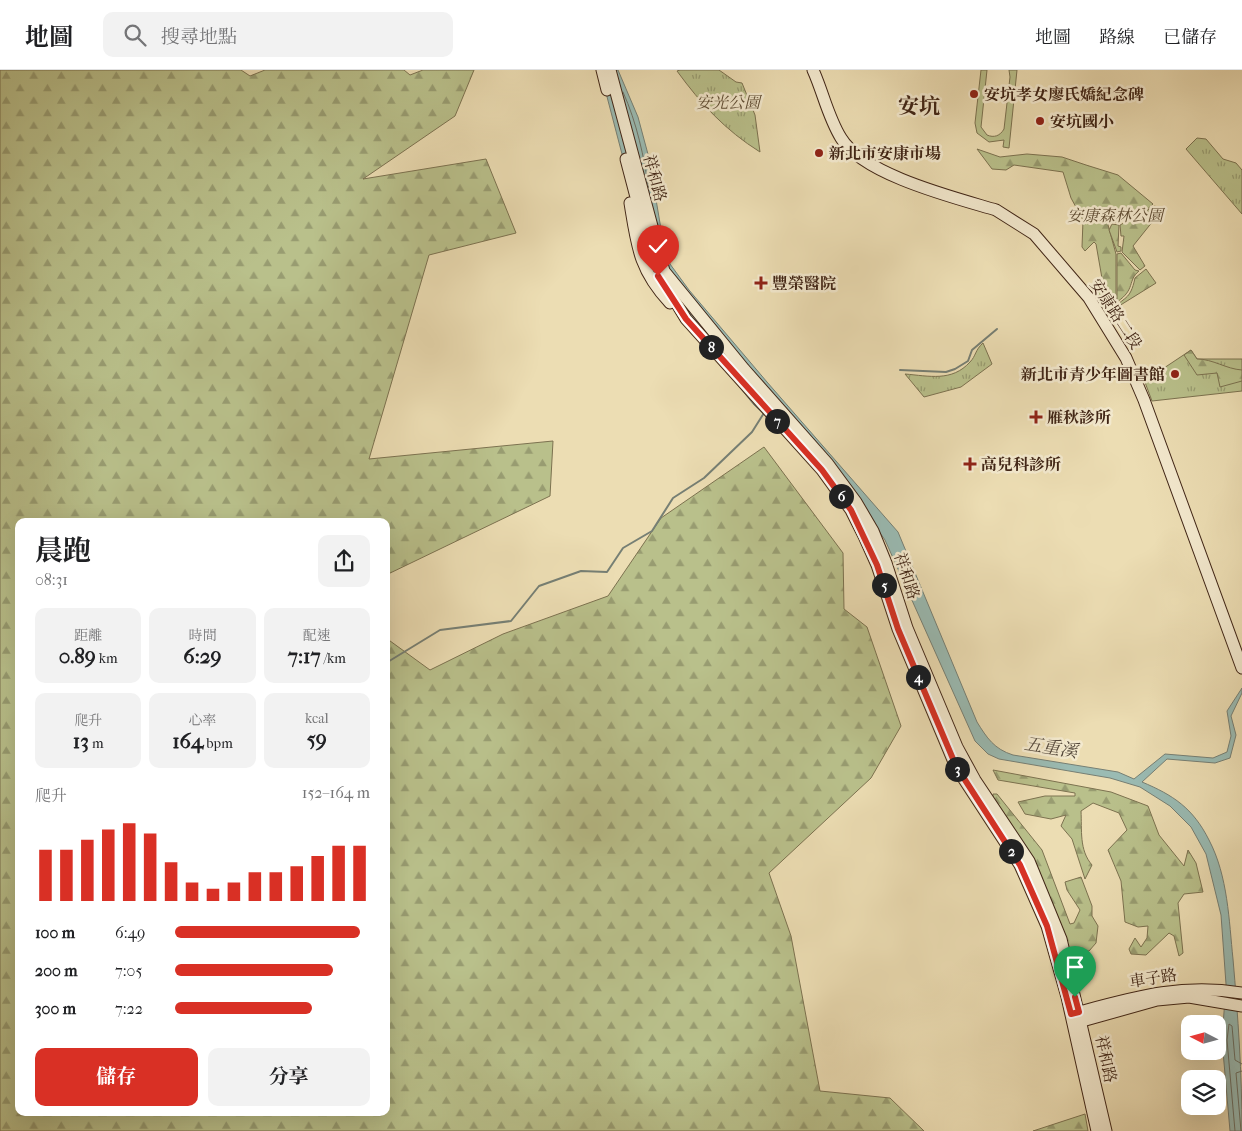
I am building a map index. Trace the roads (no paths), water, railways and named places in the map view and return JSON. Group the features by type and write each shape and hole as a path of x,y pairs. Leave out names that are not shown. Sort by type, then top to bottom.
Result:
{"main road":[{"name":"祥和路","path":"602,70 622,145 636,243 645,271 668,302 767,403 856,502 873,531 886,563 907,628 957,747 974,780 1028,861 1061,939 1097,1131"},
{"name":"祥和路","path":"610,70 664,271 767,403"},
{"name":"安康路二段","path":"813,70 841,139 850,148 895,177 996,210 1006,216 1034,234 1089,298 1126,358 1144,400 1242,668"},
{"name":"車子路","path":"1076,1018 1157,992 1218,989 1242,993"},
{"name":"車子路","path":"1076,1018 1157,1000 1189,997 1242,1006"},
{"name":"祥和路","path":"1076,1018 1106,1131"}],"water":[{"name":"五重溪","path":"600,70 618,70 638,117 649,158 662,235 670,264 689,290 767,382 898,532 977,722 992,742 1001,750 1013,755 1118,772 1134,779 1165,754 1213,758 1227,752 1231,736 1227,711 1242,688 1242,693 1231,716 1236,735 1230,758 1215,763 1167,759 1142,782 1173,798 1189,811 1209,840 1220,868 1229,914 1235,980 1242,1131 1230,1131 1224,1060 1226,1060 1226,1015 1224,1015 1226,984 1221,915 1206,854 1191,827 1170,806 1140,787 1110,778 999,759 988,754 975,741 885,540 876,527 806,454 754,405 656,284"}],"waterway":[{"path":"900,370 946,372 955,369 968,361 972,350 997,329"},
{"path":"390,661 440,630 511,621 539,586 581,571 607,572 623,548 652,531 673,498 704,478 752,432 764,413"}],"place":[{"name":"安坑孝女廖氏嬌紀念碑","path":"974,94"},
{"name":"安坑國小","path":"1040,121"},
{"name":"新北市安康市場","path":"819,153"},
{"name":"豐榮醫院","path":"761,283"},
{"name":"新北市青少年圖書館","path":"1175,374"},
{"name":"雁秋診所","path":"1036,417"},
{"name":"高兒科診所","path":"970,464"}],"district":[{"name":"安坑","path":"919,106"}],"park label":[{"name":"安光公園","path":"728,102"},
{"name":"安康森林公園","path":"1115,215"}]}
